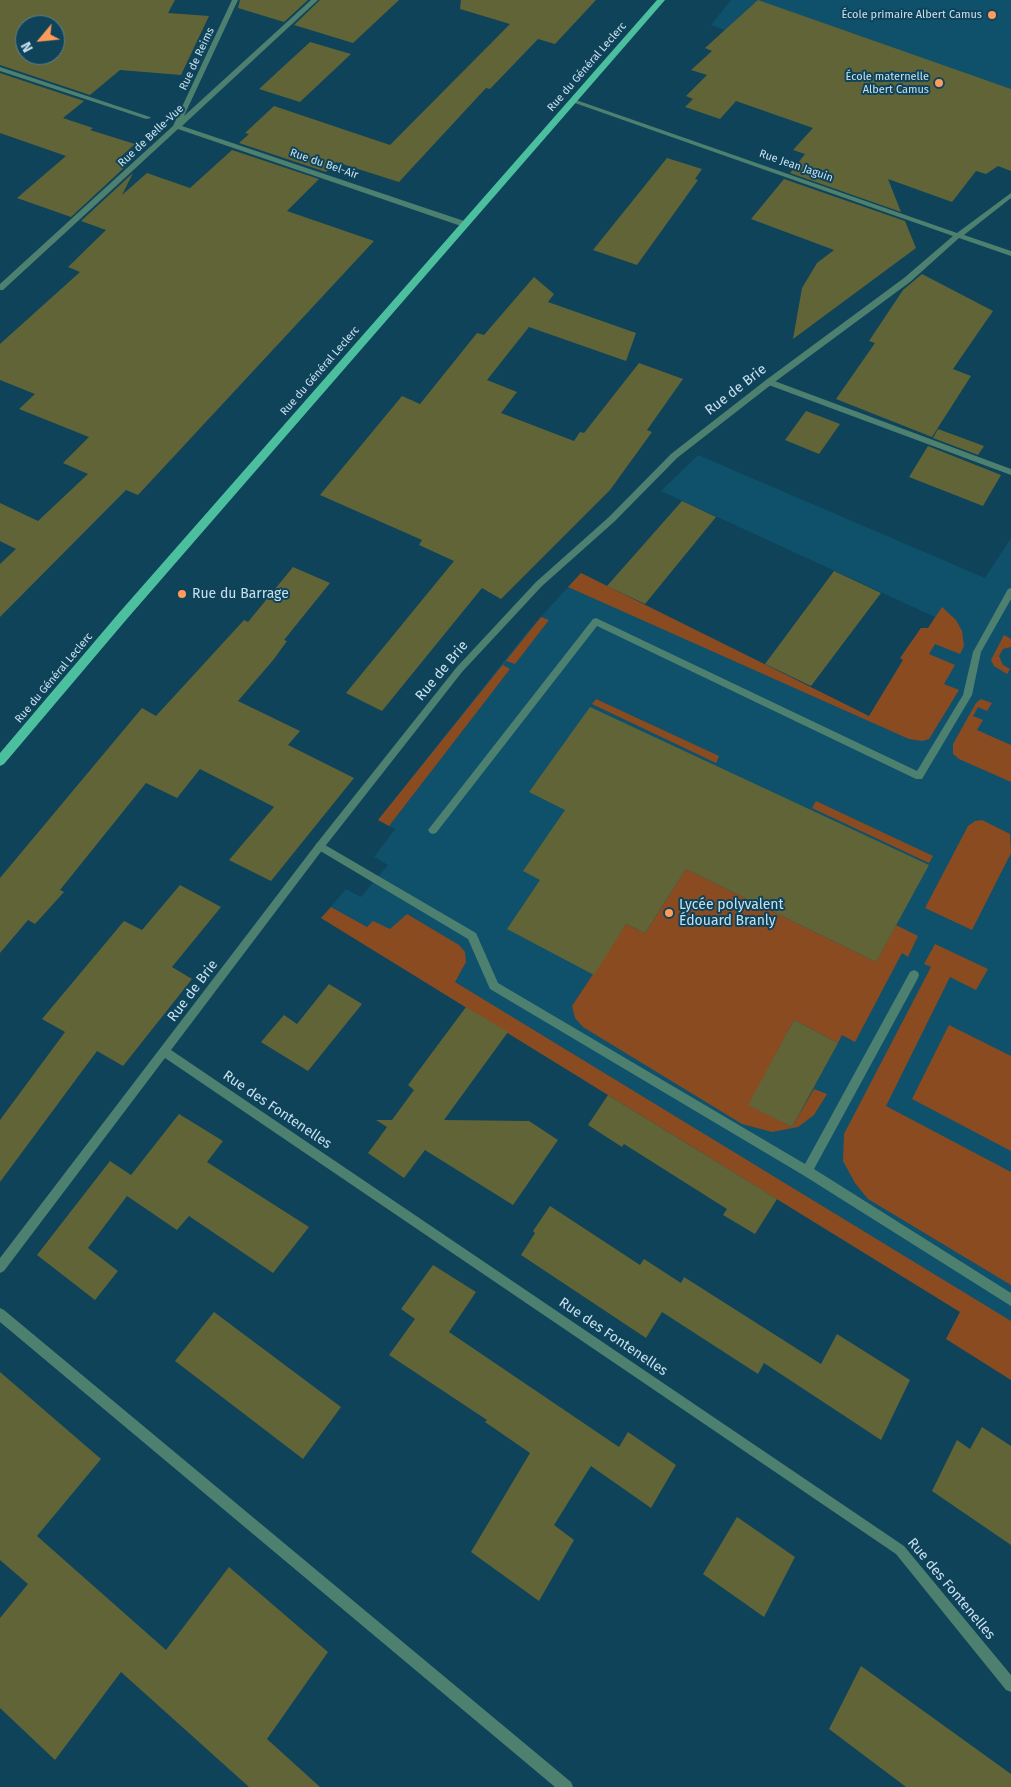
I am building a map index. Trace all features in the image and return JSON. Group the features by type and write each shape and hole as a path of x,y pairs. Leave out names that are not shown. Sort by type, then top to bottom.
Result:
{"main road":[{"name":"Rue du Général Leclerc","path":"0,761 122,617 464,224 574,102 661,0"}],"street":[{"name":"Rue de Reims","path":"176,126 235,0"},
{"name":"Rue de Belle-Vue","path":"0,288 315,0"},
{"path":"0,69 148,118"},
{"name":"Rue Jean Jaguin","path":"574,102 1011,254"},
{"name":"Rue du Bel-Air","path":"176,126 464,224"},
{"name":"Rue de Brie","path":"0,1267 320,846 459,670 539,584 612,519 674,456 769,382 907,280 959,236 1011,196"},
{"path":"769,382 1011,472"},
{"path":"433,830 596,621 919,776 967,695 977,652 1011,591"},
{"path":"320,846 472,936 494,986 807,1171 1011,1300"},
{"path":"807,1171 914,975"},
{"name":"Rue des Fontenelles","path":"164,1051 900,1550 1011,1685"},
{"path":"0,1314 566,1787"}],"shaded area":[{"name":"École maternelle Albert Camus","path":"731,0 1011,0 1011,136 711,25"},
{"name":"Lycée polyvalent Édouard Branly","path":"698,455 985,578 1011,538 1011,1380 946,1339 960,1312 321,918 346,889 361,897 388,865 374,857 395,829 378,820 527,632 581,573 869,716 903,660 900,658 921,628 928,628 935,617 661,491"},
{"path":"581,573 869,716 903,660 900,658 921,628 928,628 942,607 956,620 962,631 964,646 960,654 935,644 929,654 955,665 944,684 959,690 929,739 922,741 909,739 568,587"},
{"path":"541,617 549,620 515,664 506,661 503,665 510,669 389,826 378,820"},
{"path":"1004,635 1011,639 1011,647 1003,649 999,656 1003,665 1010,669 1007,674 994,666 991,660"},
{"path":"596,699 719,756 716,763 592,704"},
{"path":"981,699 992,703 987,711 978,707 973,716 983,720 977,730 1011,745 1011,782 959,759 953,754 953,744 976,703"},
{"path":"816,801 933,856 929,863 812,808"},
{"path":"982,820 1010,834 1011,853 972,930 925,908 968,826 975,821"},
{"path":"686,869 876,962 896,925 918,936 908,957 902,953 855,1042 842,1035 838,1043 794,1020 749,1105 792,1127 814,1089 827,1094 814,1115 798,1127 772,1132 742,1124 583,1027 575,1018 572,1006 626,924 645,933"},
{"path":"331,907 367,927 373,921 390,929 407,914 459,945 465,952 466,962 455,982 1011,1321 1011,1380 946,1339 960,1312 321,918"},
{"path":"935,944 988,969 976,990 950,977 886,1106 1011,1172 1011,1285 868,1199 855,1183 843,1161 844,1134 931,967 924,964"},
{"path":"949,1025 1011,1056 1011,1151 912,1099"}],"building":[{"path":"0,0 175,0 168,13 209,16 181,75 120,70 90,95 0,65"},
{"path":"240,0 308,0 284,22 238,8"},
{"path":"320,0 399,0 353,43 294,25"},
{"path":"461,0 596,0 555,44 538,39 490,89 486,88 399,182 336,162 326,172 239,143 249,134 245,133 274,106 390,145 510,24 460,9"},
{"path":"758,0 1011,89 1011,171 998,166 986,174 976,171 952,202 888,179 901,212 790,173 805,154 793,150 813,128 736,101 720,119 685,107 693,99 686,96 707,75 691,70 712,51 705,48"},
{"path":"310,42 351,54 300,102 259,89"},
{"path":"0,73 84,101 63,118 93,128 90,130 135,144 115,162 126,166 71,217 17,198 66,156 0,133"},
{"path":"232,150 319,179 287,211 374,241 138,495 126,490 0,617 0,564 16,549 0,541 0,503 38,521 88,474 63,463 89,437 19,409 35,394 0,380 0,344 80,272 68,267 106,230 81,221 133,173 122,195 147,173 190,188"},
{"path":"667,158 702,169 695,179 698,180 637,265 593,250"},
{"path":"784,179 905,221 916,248 793,339 802,288 817,263 834,250 751,219"},
{"path":"922,274 993,311 953,369 971,376 932,437 836,399 875,343 869,341 903,290"},
{"path":"534,277 554,294 548,302 636,333 626,361 529,327 487,380 517,392 501,413 574,441 580,432 584,433 639,363 683,379 647,430 652,432 610,490 501,599 482,588 382,711 346,693 454,561 419,545 422,540 320,495 402,396 420,404 477,333 484,335"},
{"path":"806,411 840,424 819,454 785,440"},
{"path":"938,429 984,446 978,455 933,438"},
{"path":"928,446 1001,475 983,506 909,477"},
{"path":"682,501 716,517 645,604 607,586"},
{"path":"293,567 330,583 284,640 287,641 274,659 238,701 300,731 288,745 354,778 271,881 229,860 274,807 200,769 177,798 146,783 60,890 64,892 35,924 28,920 0,953 0,878 142,708 156,716 244,620 248,622"},
{"path":"834,571 881,593 811,686 765,664"},
{"path":"590,707 929,865 876,962 686,869 645,933 626,924 594,975 507,929 540,880 523,871 565,810 529,792"},
{"path":"180,885 221,907 172,967 192,979 123,1066 97,1051 0,1182 0,1120 65,1032 42,1019 124,921 142,930"},
{"path":"329,984 362,1004 308,1071 261,1042 284,1015 297,1024"},
{"path":"466,1007 508,1032 444,1120 529,1121 558,1140 513,1205 425,1150 404,1178 368,1153 387,1127 376,1120 392,1120 414,1090 408,1085"},
{"path":"794,1020 838,1043 792,1127 748,1105"},
{"path":"608,1095 777,1199 755,1234 723,1215 727,1209 624,1144 622,1147 588,1125"},
{"path":"179,1114 223,1141 207,1162 309,1227 273,1273 189,1216 177,1230 127,1196 88,1248 118,1271 95,1300 37,1255 110,1161 131,1175"},
{"path":"550,1206 640,1265 644,1259 681,1283 684,1277 821,1364 837,1334 910,1380 881,1440 764,1363 758,1374 662,1312 646,1338 521,1255 535,1233 533,1231"},
{"path":"433,1265 476,1292 449,1332 619,1447 628,1432 676,1465 651,1508 591,1466 554,1525 574,1540 539,1601 471,1552 530,1453 485,1422 487,1420 389,1355 415,1319 401,1309"},
{"path":"214,1312 341,1407 303,1459 175,1361"},
{"path":"0,1372 101,1459 37,1536 166,1650 229,1567 328,1652 267,1739 320,1787 249,1787 121,1672 55,1760 0,1708 0,1618 28,1584 0,1560"},
{"path":"982,1427 1011,1446 1011,1545 932,1491 957,1440 970,1449"},
{"path":"737,1517 795,1557 764,1617 703,1574"},
{"path":"861,1666 1011,1774 1011,1787 906,1787 829,1729"}],"place":[{"name":"École primaire Albert Camus","path":"992,15"},
{"name":"École maternelle Albert Camus","path":"939,83"},
{"name":"Rue du Barrage","path":"182,594"},
{"name":"Lycée polyvalent Édouard Branly","path":"669,913"}]}
